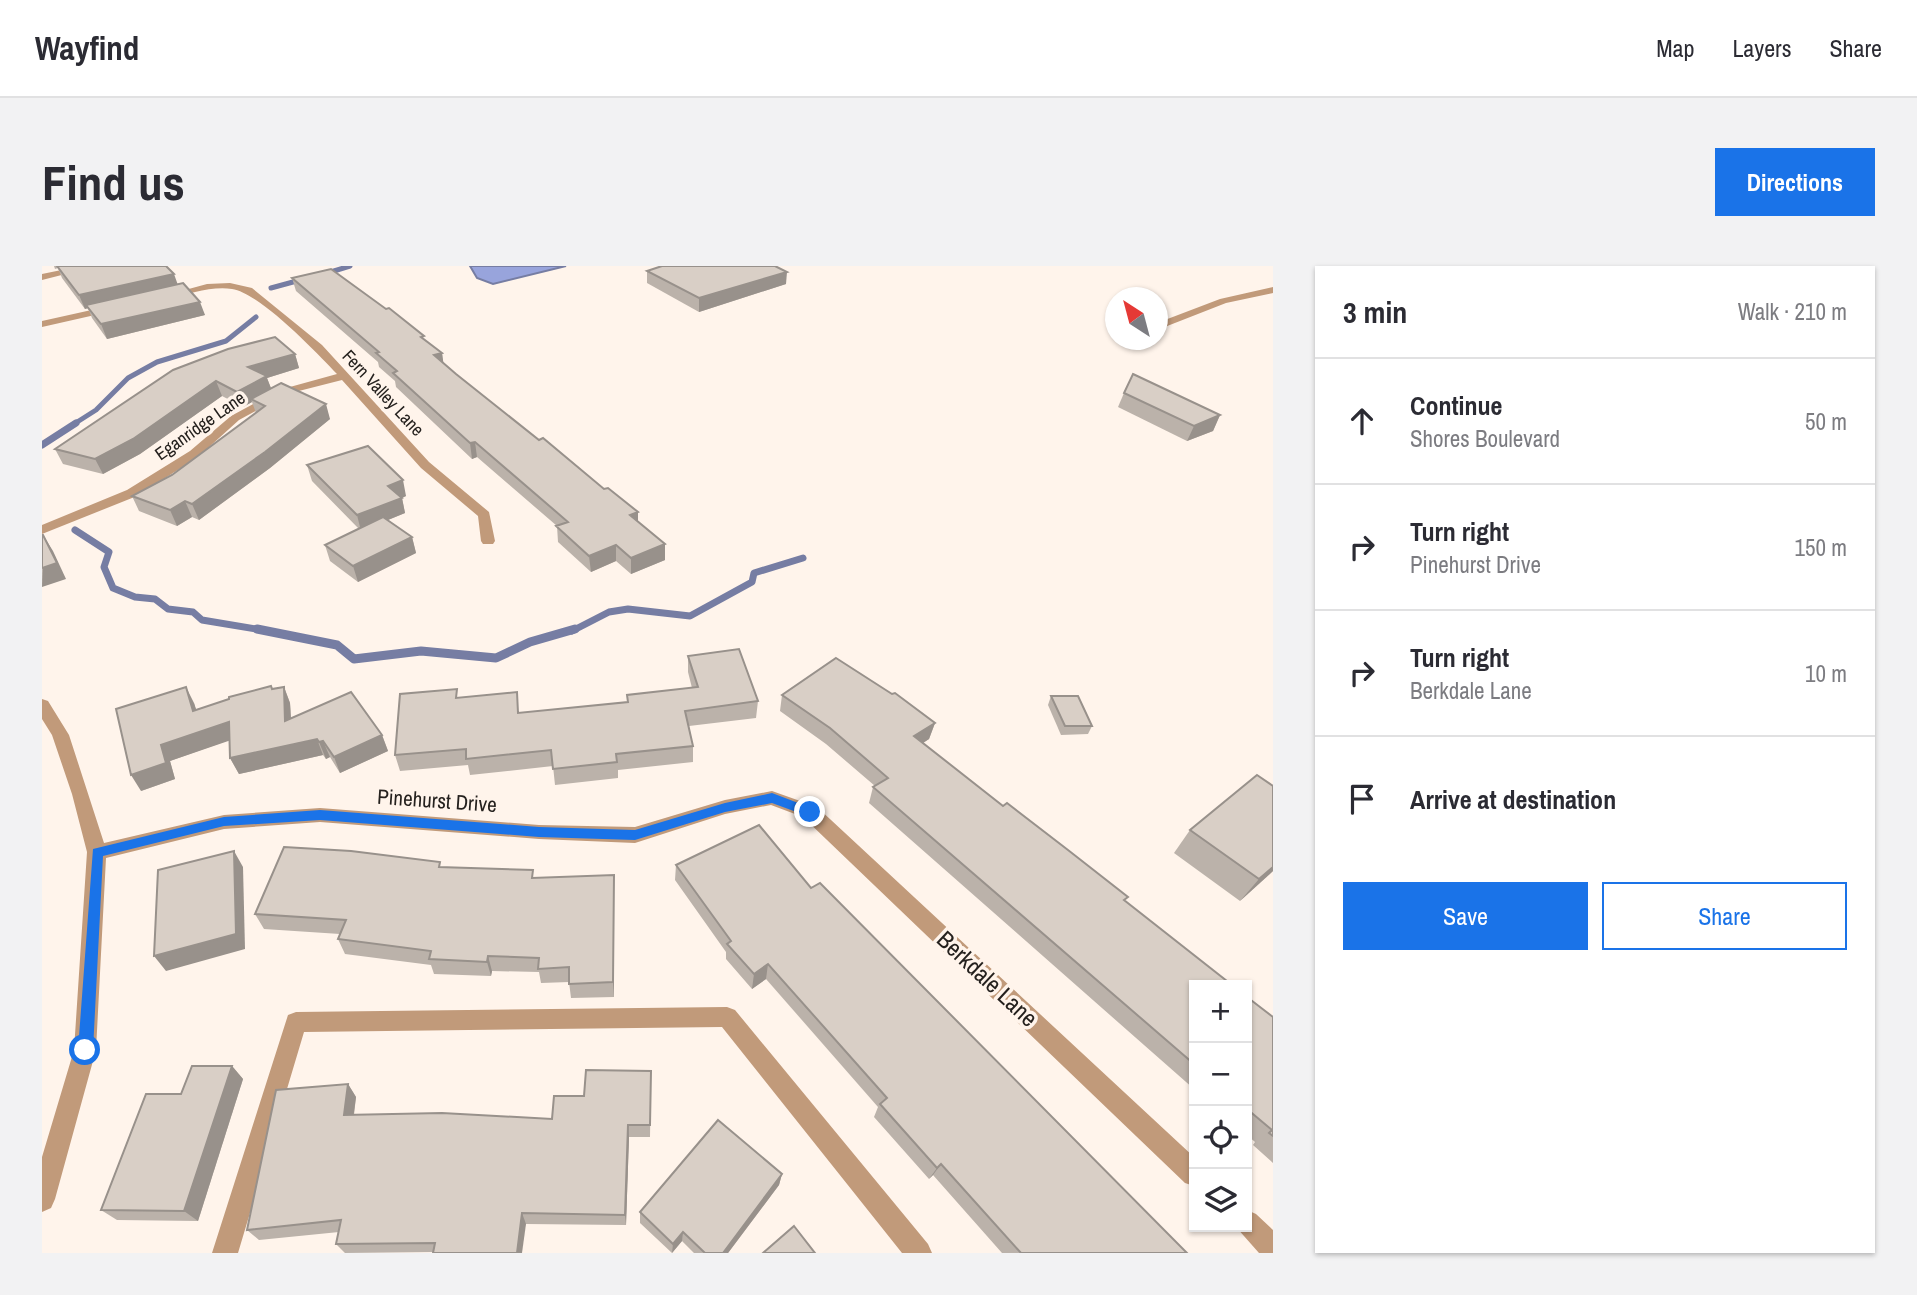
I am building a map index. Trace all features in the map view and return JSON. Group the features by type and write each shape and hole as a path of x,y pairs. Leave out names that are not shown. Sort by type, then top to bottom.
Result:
{"street":[{"path":"42,276 93,266"},
{"name":"Fern Valley Lane","path":"156,298 207,287 230,286 250,290 318,347 425,465 484,515 488,541"},
{"path":"1168,323 1223,301 1273,290"},
{"path":"42,324 131,304"},
{"name":"Eganridge Lane","path":"42,530 132,493 194,454 235,418 283,393 343,376"},
{"path":"42,705 60,735 81,794 97,852 85,1050 42,1199"},
{"name":"Pinehurst Drive","path":"97,852 224,822 320,815 539,832 635,835 725,807 772,798"},
{"name":"Berkdale Lane","path":"772,798 810,812 1189,1169"},
{"path":"225,1253 296,1022 727,1017 919,1253"},
{"path":"1252,1228 1273,1248"}],"water":[{"path":"470,266 566,266 493,284 477,278"}],"building":[{"path":"57,266 166,266 174,274 79,295"},
{"path":"662,266 775,266 787,272 699,298 647,271"},
{"path":"331,269 386,309 389,308 442,353 434,355 456,374 539,440 543,438 604,489 608,488 638,512 630,515 665,544 631,558 616,545 589,556 556,526 568,522 475,442 470,443 393,373 397,371 376,353 379,352 292,278"},
{"path":"183,283 200,302 101,324 86,305"},
{"path":"275,337 295,354 248,367 267,376 237,392 216,381 133,439 95,459 55,449 173,370 228,349"},
{"path":"1133,374 1220,415 1194,426 1124,393"},
{"path":"281,383 326,404 192,504 185,501 170,510 132,496 172,475 265,406 251,399"},
{"path":"368,446 403,480 388,486 402,498 357,515 307,465"},
{"path":"383,517 412,537 353,566 325,545"},
{"path":"42,535 57,563 42,568"},
{"path":"739,649 758,701 685,711 693,746 616,754 617,762 553,769 551,750 466,759 466,749 395,755 400,694 457,689 456,698 517,692 518,713 628,702 627,695 698,687 688,656"},
{"path":"836,658 892,694 895,693 935,723 914,736 1003,806 1007,803 1068,850 1128,897 1124,900 1226,980 1189,980 1189,1060 873,787 888,778 830,728 782,695"},
{"path":"271,686 272,689 284,687 285,721 351,692 382,735 334,757 323,741 319,742 317,739 230,758 229,722 161,745 166,763 131,775 116,709 186,687 193,711 229,697"},
{"path":"1051,696 1078,696 1092,726 1065,726"},
{"path":"1257,775 1273,786 1273,867 1259,879 1190,830"},
{"path":"759,825 811,888 820,883 1187,1253 1021,1253 941,1164 937,1168 880,1104 887,1098 768,964 754,974 727,944 731,941 676,865"},
{"path":"284,847 351,851 440,862 439,867 533,870 532,878 614,875 613,982 569,984 569,967 538,969 539,958 488,956 487,962 429,959 431,951 338,939 346,920 255,914"},
{"path":"234,851 236,934 154,956 158,870"},
{"path":"1252,1001 1273,1017 1273,1136 1269,1133 1272,1130 1252,1113"},
{"path":"192,1066 232,1066 184,1211 101,1210 146,1094 181,1094"},
{"path":"586,1070 651,1071 650,1125 628,1125 625,1215 522,1213 517,1253 433,1253 435,1243 336,1244 341,1220 247,1230 276,1090 348,1084 344,1115 442,1113 552,1119 554,1096 584,1096"},
{"path":"718,1120 782,1174 723,1253 705,1253 683,1232 673,1244 640,1212"},
{"path":"794,1226 815,1253 763,1253"}],"waterway":[{"path":"324,274 350,266"},
{"path":"271,288 304,279"},
{"path":"74,424 96,410 128,378 157,362 226,341 256,317"},
{"path":"42,445 76,423"},
{"path":"75,530 109,552 104,567 113,588 135,597 155,599 168,609 193,612 202,620 262,630"},
{"path":"572,631 609,612 628,609 690,616 752,582 754,573 803,558"},
{"path":"257,629 262,630"},
{"path":"262,630 337,645 354,659 421,651 496,658 530,642 575,629"},
{"path":"262,630 268,631"}],"route":[{"path":"85,1050 97,852 224,822 320,815 539,832 635,835 725,807 772,798 810,812"}]}
